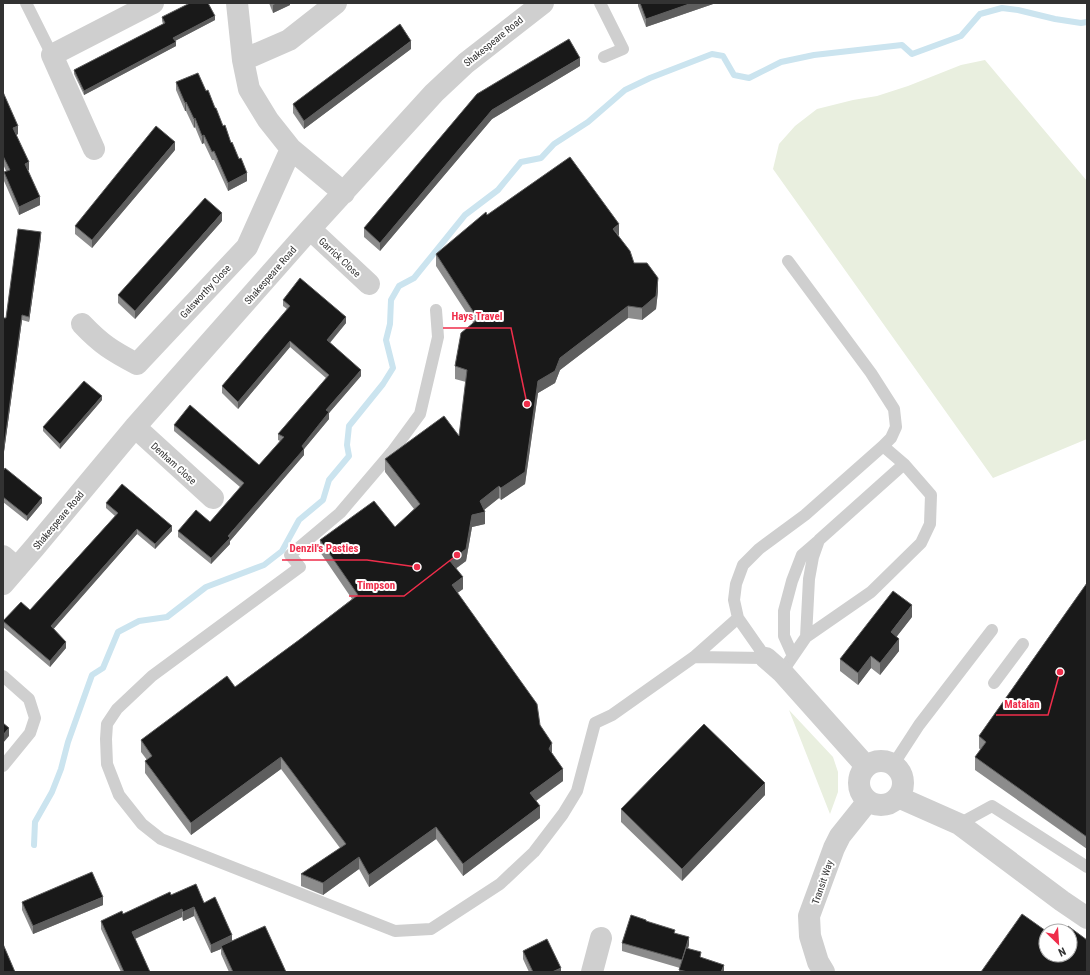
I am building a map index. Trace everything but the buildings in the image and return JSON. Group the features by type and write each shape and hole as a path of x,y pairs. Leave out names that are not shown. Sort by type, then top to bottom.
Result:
{"street":[{"path":"94,149 52,55 153,3"},
{"path":"237,3 243,60 249,89 268,120 291,149 344,193"},
{"path":"243,60 289,40 336,3"},
{"name":"Shakespeare Road","path":"3,584 10,562 35,548 135,427 310,229 434,93 466,63 543,3"},
{"name":"Galsworthy Close","path":"82,324 97,340 108,348 137,364 247,246 291,149"},
{"name":"Garrick Close","path":"310,229 370,284"},
{"name":"Denham Close","path":"135,427 213,498"},
{"path":"766,658 787,664 866,766"},
{"path":"880,761 887,762 899,770 903,783 898,797 887,804 874,804 868,801 860,790 858,784 862,771 866,766 872,762 880,761"},
{"path":"898,797 959,824 1087,918"},
{"name":"Transit Way","path":"824,972 818,962 810,936 809,916 834,848 840,836 868,801"},
{"path":"592,972 602,938"}],"lane":[{"path":"26,3 52,55"},
{"path":"600,3 623,49 604,57"},
{"path":"766,658 738,618 734,600 736,584 743,566 759,549 805,515 883,446 891,438 896,427 894,409 871,373 788,261"},
{"path":"436,310 438,337 420,414 392,452 340,513 290,555 300,567 152,676 117,709 107,724 107,764 120,795 142,824 161,839 395,932 431,929 500,884 534,852 563,814 577,791 594,724 612,715 694,657 738,618"},
{"path":"787,664 806,637 871,592 921,543 930,524 931,495 904,464 883,446"},
{"path":"787,664 784,636 784,611 792,581 802,555 904,464"},
{"path":"806,637 809,579 812,557 819,540"},
{"path":"893,765 920,725 992,630"},
{"path":"994,683 1023,644"},
{"path":"694,657 766,658"},
{"path":"3,676 29,699 35,718 30,733 3,766"},
{"path":"959,824 992,806 1087,867"}],"green space":[{"path":"985,60 1087,181 1087,439 993,478 773,169 779,144 795,126 817,109 877,96 908,86 961,65"},
{"path":"789,710 833,757 838,772 838,792 830,814"}],"waterway":[{"path":"34,845 35,822 52,792 61,769 68,742 92,675 103,668 118,632 139,621 167,617 206,587 264,565 282,551 299,520 323,500 329,480 349,456 347,445 349,426 383,384 393,368 386,340 390,324 391,300 399,286 414,278 465,215 498,190 521,162 541,158 554,144 588,122 625,90 650,78 712,54 723,56 734,75 749,78 781,62 814,55 902,45 912,54 961,36 980,14 1002,8 1018,10 1055,19 1081,23 1087,22"}],"place":[{"name":"Hays Travel","path":"527,404"},
{"name":"Timpson","path":"457,555"},
{"name":"Denzil's Pasties","path":"417,567"},
{"name":"Matalan","path":"1060,672"}]}
